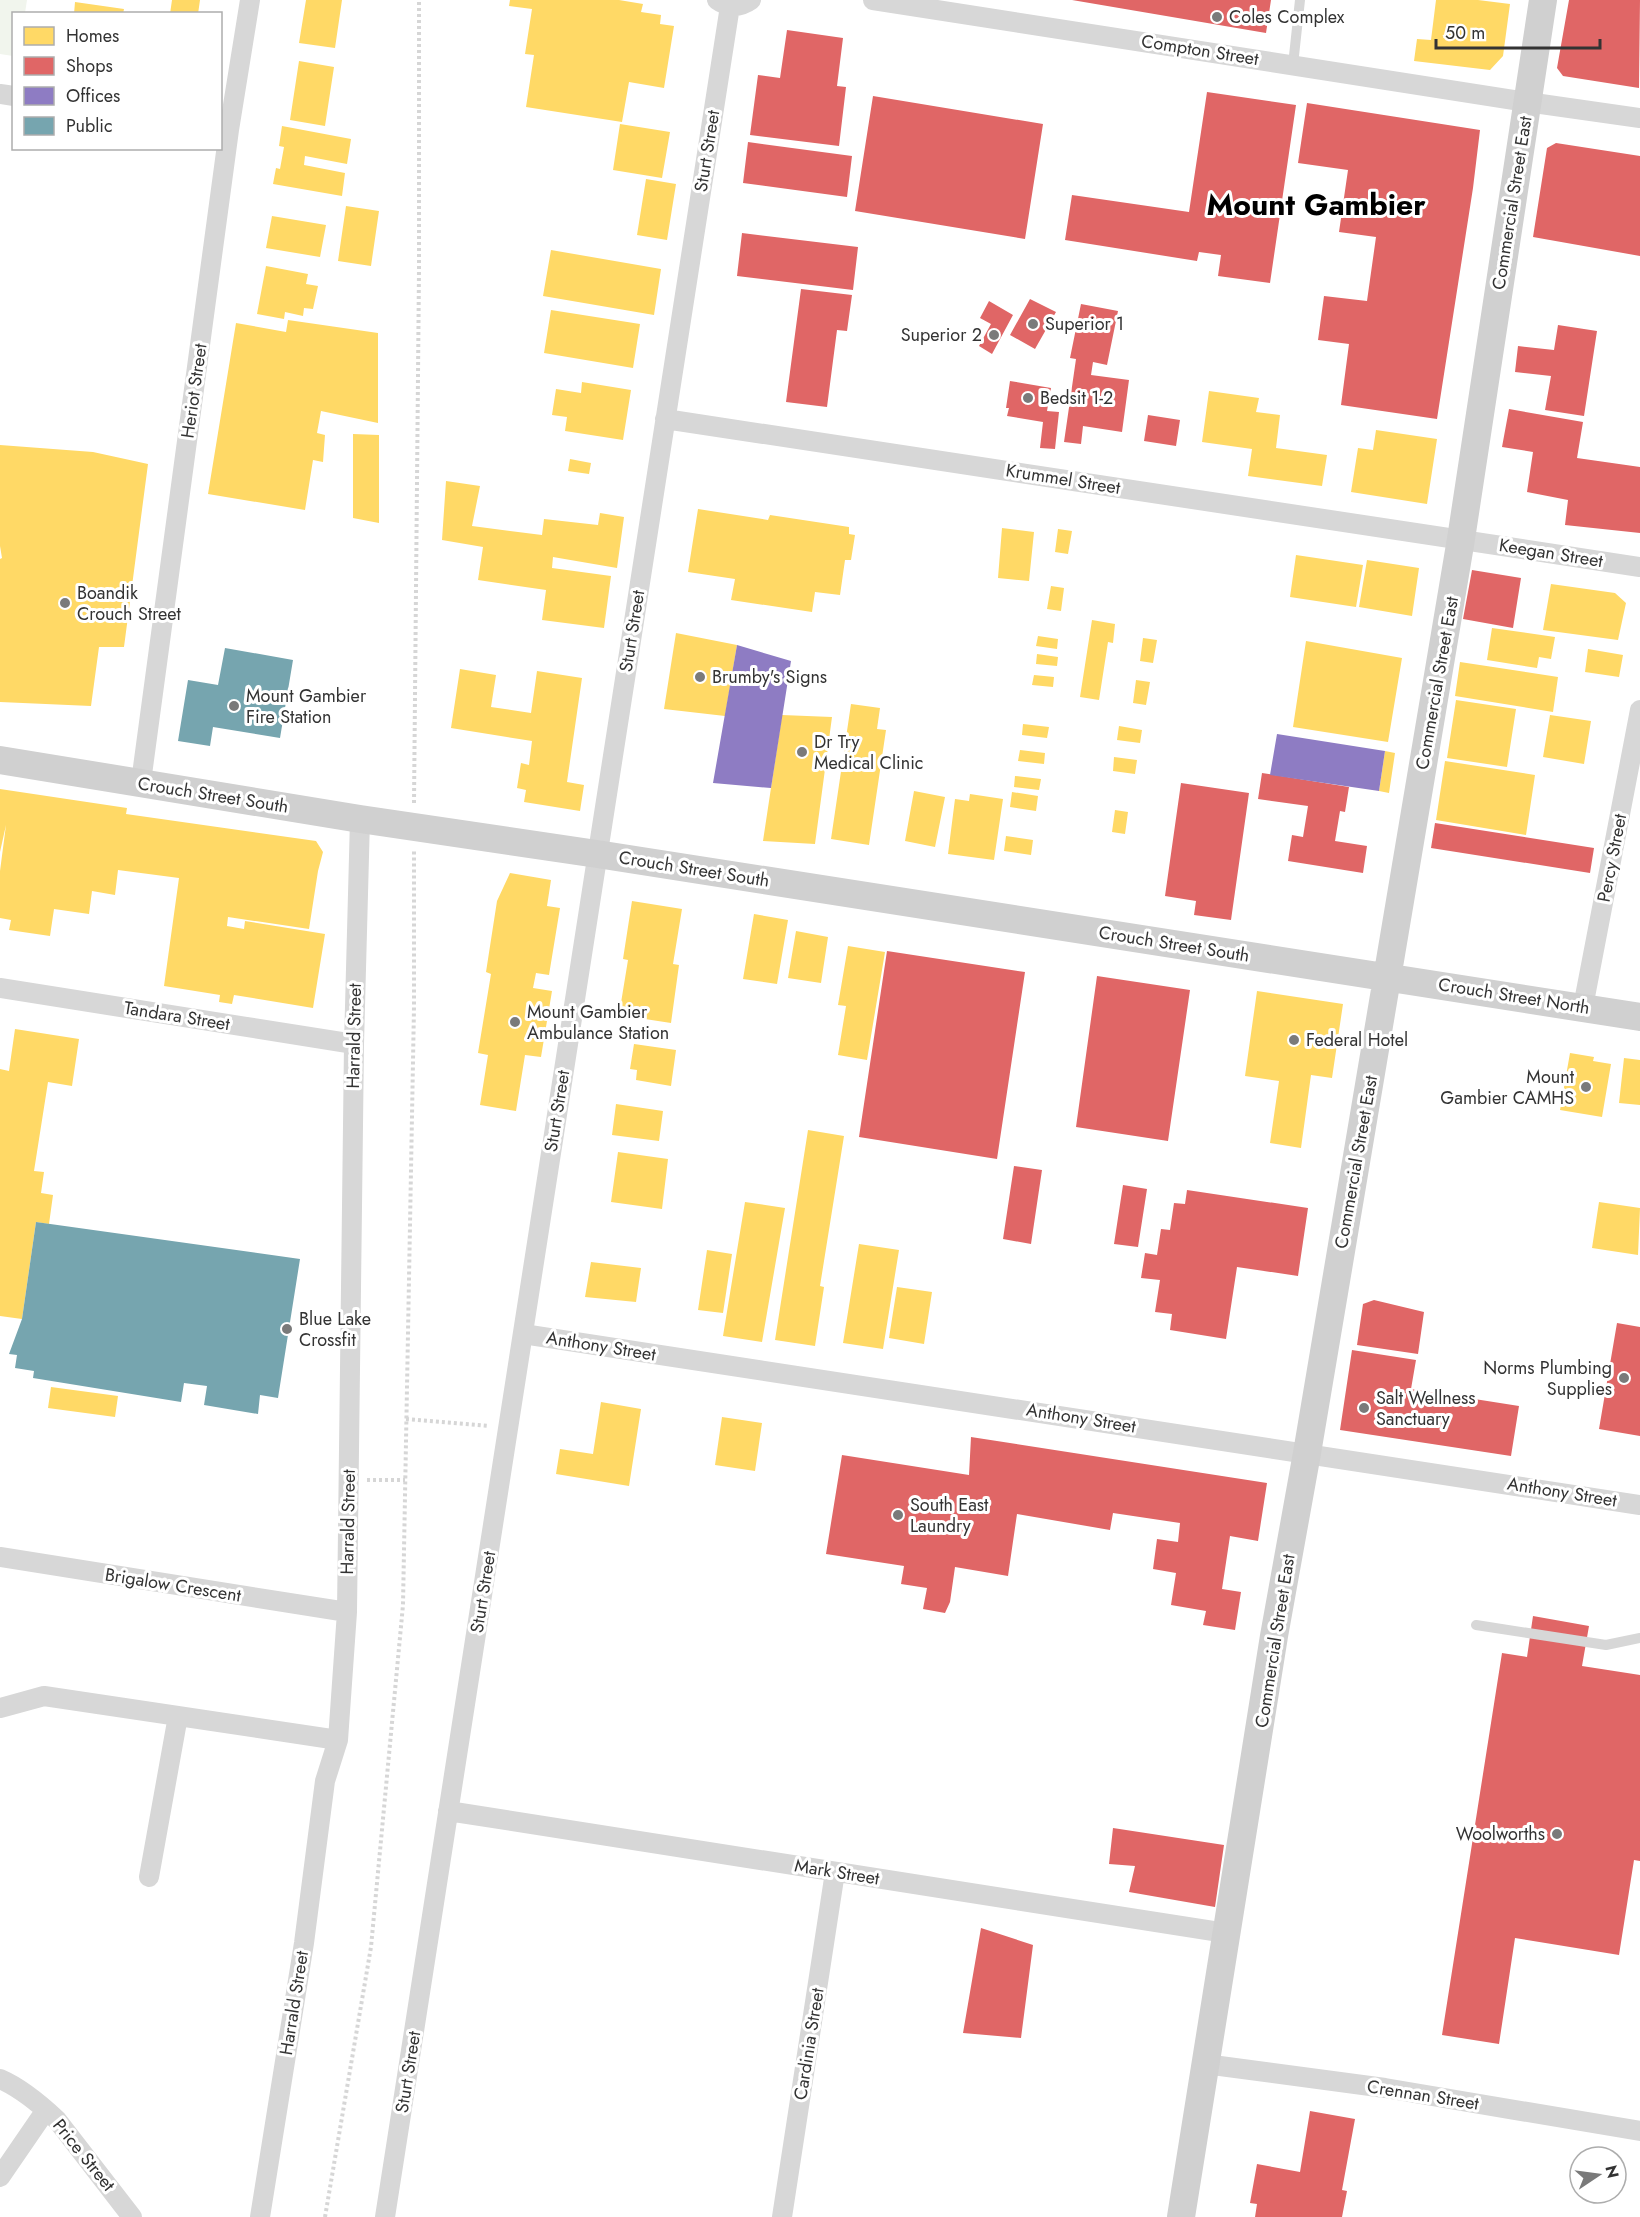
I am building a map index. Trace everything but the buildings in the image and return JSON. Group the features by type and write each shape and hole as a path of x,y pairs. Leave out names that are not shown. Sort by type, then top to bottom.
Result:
{"street":[{"name":"Heriot Street","path":"141,782 225,129 250,0"},
{"path":"723,3 738,6 751,0"},
{"name":"Commercial Street East","path":"1181,2217 1274,1636 1461,539 1543,0"},
{"name":"Compton Street","path":"882,1 1640,118"},
{"name":"Sturt Street","path":"385,2217 665,419 723,3"},
{"name":"Krummel Street","path":"665,419 1461,539"},
{"name":"Keegan Street","path":"1461,539 1640,567"},
{"name":"Percy Street","path":"1583,1007 1640,710"},
{"name":"Crouch Street South","path":"0,760 360,819 1387,977"},
{"name":"Harrald Street","path":"260,2217 304,1942 325,1781 338,1740 347,1612 354,1044 360,819"},
{"name":"Crouch Street North","path":"1387,977 1640,1017"},
{"name":"Tandara Street","path":"0,988 354,1044"},
{"name":"Anthony Street","path":"523,1334 1640,1504"},
{"name":"Brigalow Crescent","path":"0,1557 347,1612"},
{"path":"0,1708 44,1696 338,1740"},
{"path":"149,1877 178,1716"},
{"name":"Mark Street","path":"448,1811 1226,1933"},
{"name":"Cardinia Street","path":"782,2217 835,1872"},
{"name":"Crennan Street","path":"1205,2064 1385,2088 1640,2131"},
{"name":"Price Street","path":"0,2079 10,2083 46,2110 68,2132 132,2217"},
{"path":"0,2177 46,2110"}],"lane":[{"path":"1293,65 1300,0"},
{"path":"1476,1625 1606,1645 1640,1638"}],"path":[{"path":"325,2217 371,1947 403,1605 414,1007 419,0"},
{"path":"406,1419 508,1427"},
{"path":"348,1480 405,1480"}],"shaded area":[{"path":"0,0 27,0 25,12 12,12 12,56 0,54"}],"place":[{"name":"Coles Complex","path":"1217,17"},
{"name":"Superior 1","path":"1033,324"},
{"name":"Superior 2","path":"994,335"},
{"name":"Bedsit 1-2","path":"1028,398"},
{"name":"Boandik Crouch Street","path":"65,603"},
{"name":"Brumby's Signs","path":"700,677"},
{"name":"Mount Gambier Fire Station","path":"234,706"},
{"name":"Dr Try Medical Clinic","path":"802,752"},
{"name":"Mount Gambier Ambulance Station","path":"515,1022"},
{"name":"Federal Hotel","path":"1294,1040"},
{"name":"Mount Gambier CAMHS","path":"1586,1087"},
{"name":"Blue Lake Crossfit","path":"287,1329"},
{"name":"Norms Plumbing Supplies","path":"1624,1378"},
{"name":"Salt Wellness Sanctuary","path":"1364,1408"},
{"name":"South East Laundry","path":"898,1515"},
{"name":"Woolworths","path":"1557,1834"}],"district":[{"name":"Mount Gambier","path":"1316,204"}]}
